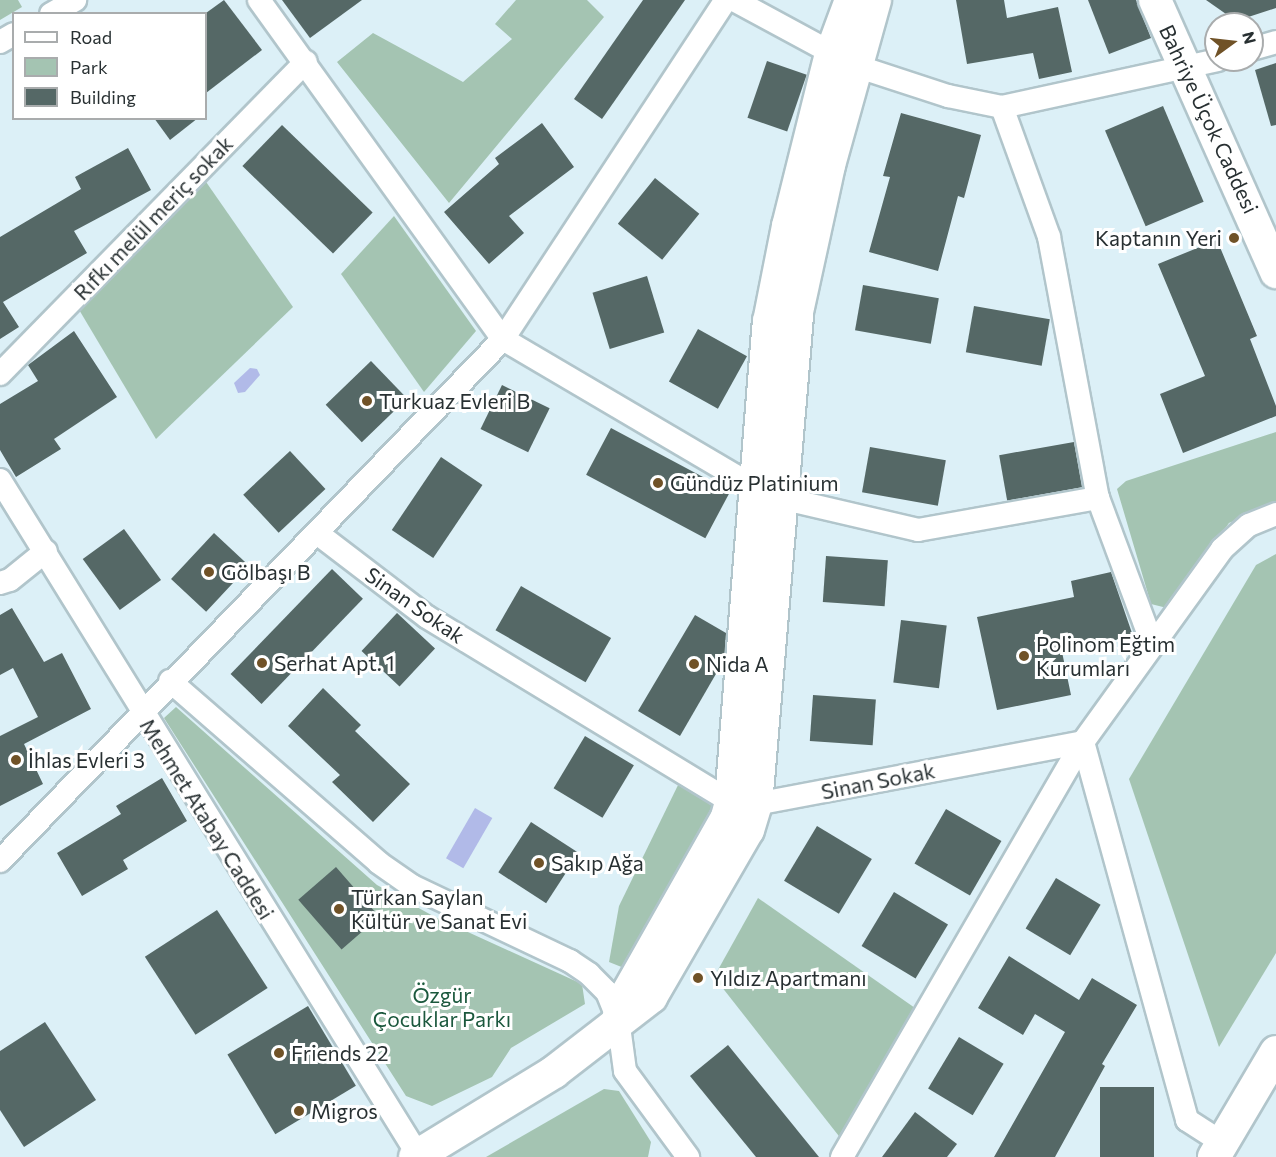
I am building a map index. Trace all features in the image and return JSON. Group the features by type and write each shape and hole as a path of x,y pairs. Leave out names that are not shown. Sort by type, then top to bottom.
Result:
{"main road":[{"path":"416,1156 554,1072 600,1038 618,1019 651,997 735,858 744,803 769,493 797,312 843,60 851,0"},
{"path":"843,60 875,0"},
{"name":"Bahriye Üçok Caddesi","path":"1155,0 1269,237 1276,272"},
{"path":"1218,1150 1276,1052"}],"street":[{"path":"54,12 75,0"},
{"path":"260,0 503,339 769,493 918,530 1098,498"},
{"path":"0,861 141,711 317,533 503,339 726,0"},
{"path":"734,0 843,60 948,96 1002,107 1187,70 1204,65"},
{"name":"Rıfkı melül meriç sokak","path":"0,374 306,63"},
{"path":"1002,107 1049,237 1098,498 1152,643"},
{"name":"Mehmet Atabay Caddesi","path":"0,480 46,551 141,711 416,1156"},
{"path":"842,1157 1083,742 1152,643 1222,549 1249,525 1276,514"},
{"name":"Sinan Sokak","path":"317,533 427,617 744,803 1083,742"},
{"path":"0,583 10,580 46,551"},
{"path":"170,681 379,863 412,886 570,961 607,992 618,1019 625,1071 688,1157"},
{"path":"1083,742 1187,1120 1218,1150"}],"green space":[{"path":"0,0 18,0 22,7 0,20"},
{"path":"516,0 587,0 604,17 449,203 337,62 373,33 463,82 512,39 495,24"},
{"path":"204,179 293,307 156,439 78,308"},
{"path":"394,216 476,331 424,392 341,274"},
{"path":"1276,432 1276,503 1229,523 1167,608 1151,604 1117,489 1126,481"},
{"path":"1276,554 1276,953 1219,1047 1129,779 1256,565"},
{"name":"Özgür Çocuklar Parkı","path":"176,707 377,885 435,917 582,984 585,1004 511,1048 492,1077 432,1106 406,1096 164,718"},
{"path":"680,781 720,812 629,970 609,962 619,906"},
{"path":"758,898 915,1008 842,1140 714,977"},
{"path":"604,1089 619,1091 651,1142 648,1157 486,1157"}],"water":[{"path":"250,368 257,369 260,375 245,392 238,393 234,383"},
{"path":"475,808 492,818 463,868 446,858"}],"building":[{"path":"224,0 262,50 207,92 207,12"},
{"path":"282,0 362,0 310,38"},
{"path":"643,0 685,0 602,119 574,99"},
{"path":"956,0 1004,0 1007,18 1058,7 1072,72 1039,79 1033,53 967,64"},
{"path":"1088,0 1136,0 1151,38 1109,54"},
{"path":"1206,0 1276,0 1276,8 1264,12 1223,12"},
{"path":"767,61 807,75 787,131 747,118"},
{"path":"1276,63 1276,125 1271,126 1256,72 1264,72 1264,67"},
{"path":"1163,106 1204,202 1146,226 1105,131"},
{"path":"901,113 981,135 964,198 958,196 938,271 869,252 890,177 883,176"},
{"path":"155,120 195,120 170,140"},
{"path":"542,123 574,167 509,216 524,233 489,264 444,212 499,164 495,158"},
{"path":"282,125 373,213 333,254 242,166"},
{"path":"128,148 151,190 74,231 87,253 3,302 19,327 0,339 0,237 81,189 75,177"},
{"path":"655,178 699,214 662,260 618,224"},
{"path":"1217,240 1257,336 1250,339 1276,406 1276,416 1183,453 1160,394 1205,376 1158,264"},
{"path":"647,276 664,332 610,349 592,293"},
{"path":"863,285 939,298 931,344 855,330"},
{"path":"974,306 1050,319 1042,366 966,352"},
{"path":"698,329 747,356 718,409 669,381"},
{"path":"74,331 117,397 54,439 61,449 16,477 0,450 0,404 38,381 28,365"},
{"name":"Turkuaz Evleri B","path":"371,361 407,398 362,442 326,405"},
{"path":"502,385 550,408 528,452 481,429"},
{"name":"Gündüz Platinium","path":"611,428 730,491 705,538 586,475"},
{"path":"1074,442 1082,487 1007,500 999,455"},
{"path":"870,447 946,460 938,506 862,492"},
{"path":"290,451 325,489 279,533 243,495"},
{"path":"441,457 482,485 433,558 392,530"},
{"path":"124,529 161,580 120,610 83,559"},
{"name":"Gölbaşı B","path":"214,533 249,566 206,612 171,579"},
{"path":"826,556 888,560 885,606 823,602"},
{"path":"332,569 363,599 262,704 231,674"},
{"name":"Polinom Eğtim Kurumları","path":"1111,572 1133,636 1062,652 1071,695 997,710 977,617 1074,597 1071,581"},
{"path":"521,586 611,638 586,682 496,630"},
{"path":"12,608 44,662 62,653 91,709 24,744 43,784 0,806 0,736 38,717 13,668 0,675 0,615"},
{"path":"397,613 435,648 400,686 362,651"},
{"name":"Nida A","path":"695,615 726,633 724,660 680,736 638,711"},
{"path":"901,620 947,626 939,688 893,683"},
{"path":"323,688 361,725 355,731 410,784 373,822 332,782 340,775 288,726"},
{"path":"813,695 876,699 873,745 810,741"},
{"path":"585,736 634,765 602,818 554,788"},
{"path":"162,778 187,821 123,860 128,869 82,896 57,853 121,814 116,806"},
{"path":"946,809 1001,841 970,896 914,864"},
{"name":"Sakıp Ağa","path":"531,822 579,853 546,903 498,872"},
{"path":"817,826 872,859 839,914 784,881"},
{"name":"Türkan Saylan Kültür ve Sanat Evi","path":"336,867 379,917 342,950 298,900"},
{"path":"1056,878 1101,905 1070,955 1026,929"},
{"path":"894,892 948,924 916,978 862,946"},
{"path":"217,910 268,988 196,1035 145,957"},
{"path":"1009,956 1079,1000 1092,978 1137,1005 1102,1064 1105,1066 1055,1157 994,1157 1065,1032 1035,1014 1023,1035 978,1008"},
{"path":"308,1006 356,1086 275,1134 227,1054"},
{"path":"45,1022 96,1100 24,1147 0,1110 0,1051"},
{"path":"959,1037 1004,1064 973,1115 928,1088"},
{"path":"728,1045 819,1157 756,1157 690,1076"},
{"path":"1100,1087 1154,1087 1154,1157 1100,1157"},
{"path":"915,1112 957,1144 947,1157 882,1157"}],"place":[{"name":"Kaptanın Yeri","path":"1234,238"},
{"name":"Turkuaz Evleri B","path":"367,401"},
{"name":"Gündüz Platinium","path":"658,483"},
{"name":"Gölbaşı B","path":"209,572"},
{"name":"Polinom Eğtim Kurumları","path":"1024,656"},
{"name":"Serhat Apt. 1","path":"262,663"},
{"name":"Nida A","path":"694,664"},
{"name":"İhlas Evleri 3","path":"16,760"},
{"name":"Sakıp Ağa","path":"539,863"},
{"name":"Türkan Saylan Kültür ve Sanat Evi","path":"339,909"},
{"name":"Yıldız Apartmanı","path":"698,978"},
{"name":"Friends 22","path":"279,1053"},
{"name":"Migros","path":"299,1111"}]}
